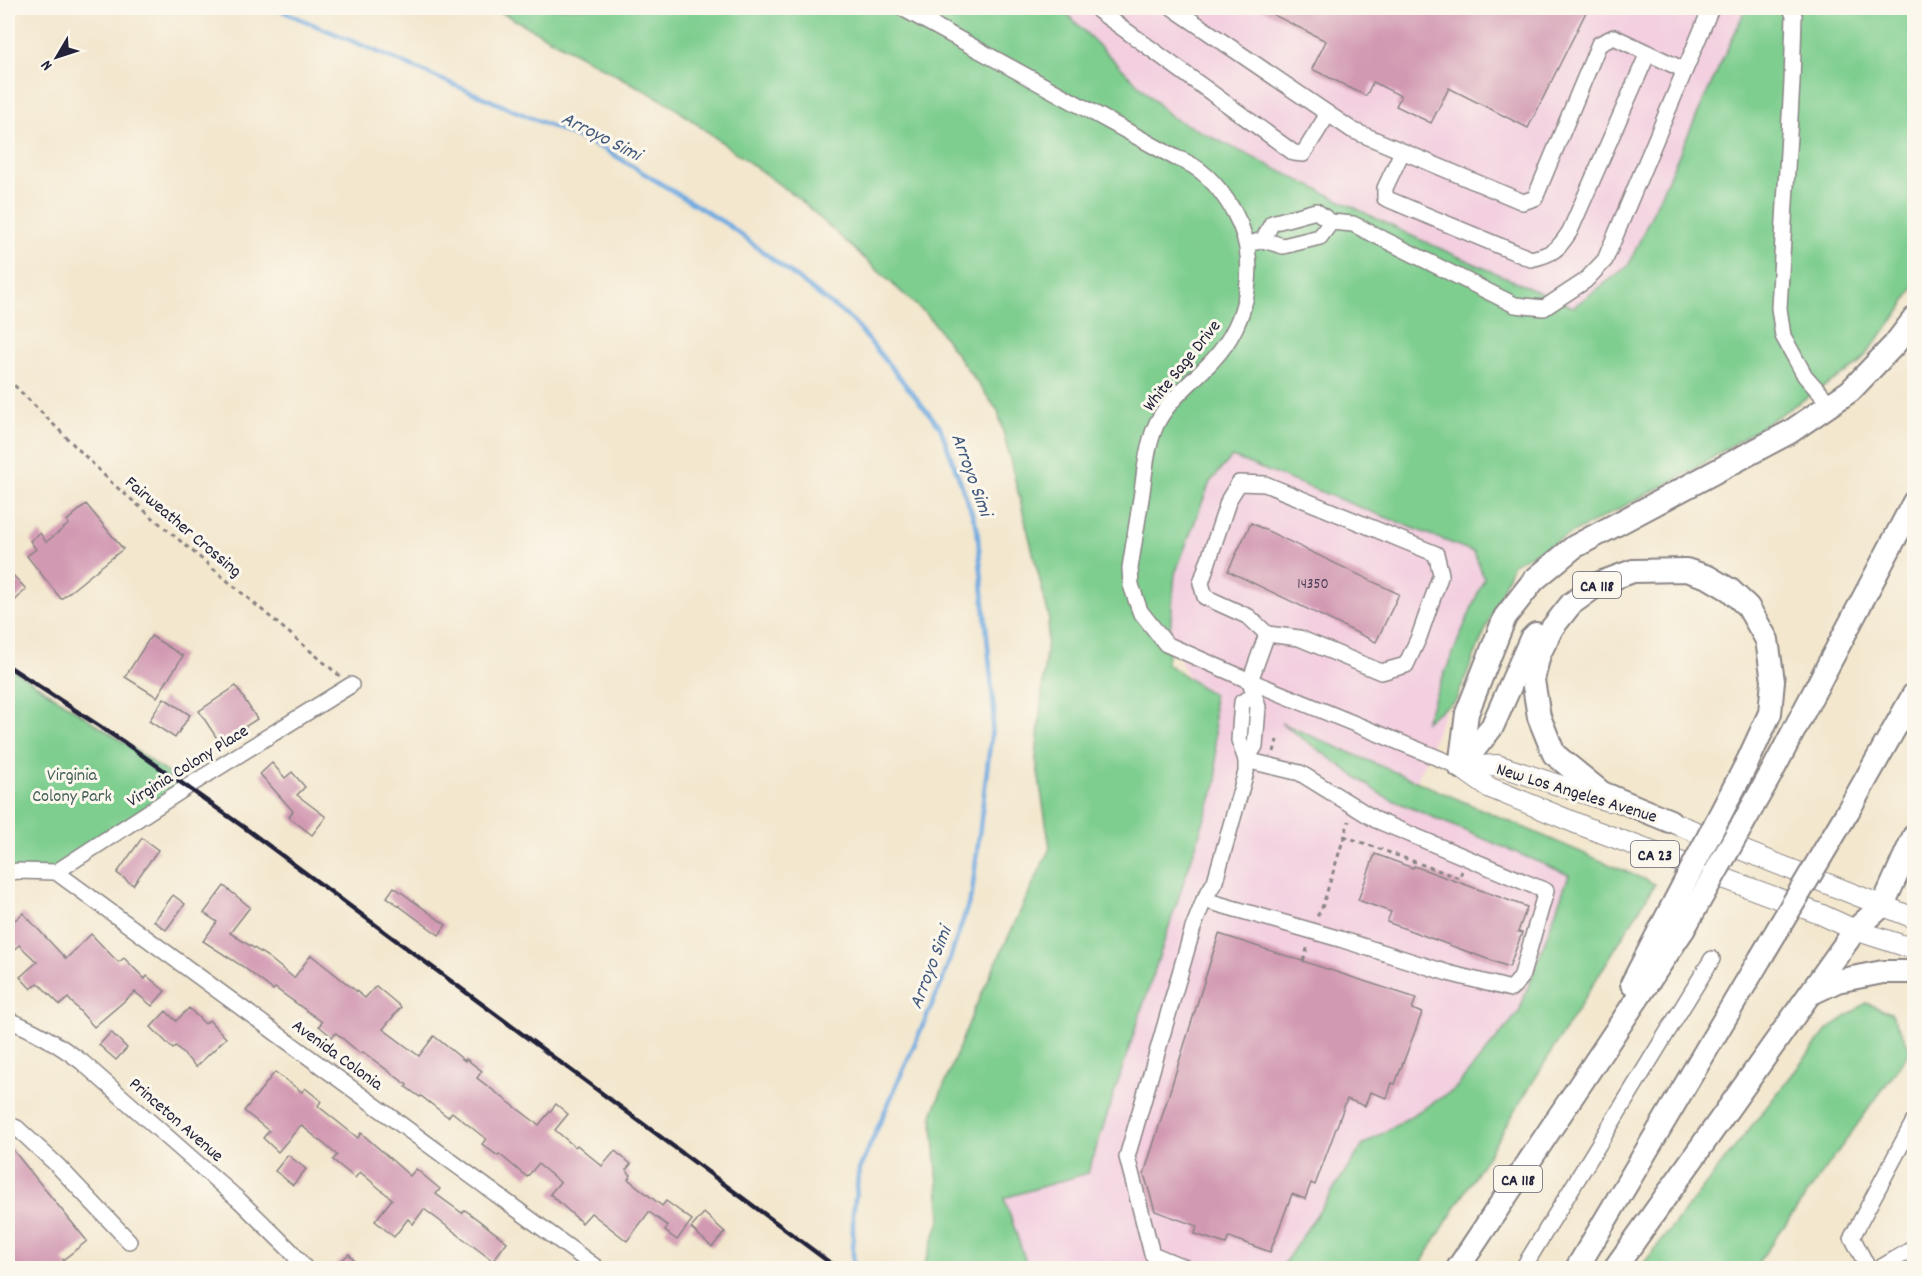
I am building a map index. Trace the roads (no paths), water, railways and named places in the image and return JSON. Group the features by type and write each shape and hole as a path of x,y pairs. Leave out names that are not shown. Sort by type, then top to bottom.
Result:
{"highway":[{"path":"1460,767 1467,713 1505,617 1534,580 1574,547 1790,432 1850,391 1894,345 1914,319"},
{"path":"1674,926 1772,772 1914,502"},
{"name":"CA 118","path":"1458,1269 1577,1089 1674,926 1770,713 1773,681 1767,640 1748,607 1730,590 1708,577 1686,570 1633,571 1600,583 1571,604 1552,628 1539,654 1533,680 1539,717 1554,754 1602,793 1670,821"},
{"path":"1460,767 1492,727 1531,639 1571,604"},
{"path":"1577,1269 1914,694"},
{"path":"1615,1269 1855,930 1883,905 1914,836"},
{"path":"1808,995 1837,981 1882,972 1914,972"}],"main road":[{"name":"New Los Angeles Avenue","path":"1460,767 1497,765 1670,821 1914,918"},
{"name":"New Los Angeles Avenue","path":"1460,767 1488,787 1572,822 1820,914 1855,930 1914,949"}],"street":[{"name":"White Sage Drive","path":"902,8 1185,161 1214,184 1237,218 1248,258 1248,288 1237,325 1227,343 1214,359 1163,413 1152,435 1130,568 1131,585 1140,611 1166,644 1252,689 1460,767"},
{"path":"1097,8 1294,153 1303,154 1328,114"},
{"path":"1173,8 1352,130 1523,202 1535,198 1599,44 1614,37 1684,70"},
{"path":"1263,240 1272,224 1316,211 1331,222 1353,224 1515,305 1544,308 1585,281 1605,260 1711,8"},
{"path":"1791,8 1794,16 1792,82 1779,308 1783,336 1805,375 1830,404"},
{"path":"1402,152 1385,188 1385,198 1531,259 1547,256 1560,248 1570,231 1648,53"},
{"path":"1246,244 1263,240 1283,246 1320,237 1331,222"},
{"path":"1239,483 1265,484 1436,554 1441,574 1419,637 1406,665 1381,672 1299,638 1267,634 1250,617 1205,597 1201,583 1228,499 1239,483"},
{"path":"1186,1269 1152,1254 1127,1157 1193,927 1215,881 1246,772 1246,760 1239,740 1242,702 1252,689 1267,634"},
{"name":"Virginia Colony Place","path":"56,872 351,685"},
{"path":"1204,900 1448,974 1511,989 1521,978 1546,891 1376,820 1300,772 1246,760"},
{"path":"8,873 17,871 56,872"},
{"name":"Avenida Colonia","path":"56,872 597,1269"},
{"path":"1523,1269 1712,960"},
{"name":"Princeton Avenue","path":"8,1020 57,1043 82,1062 240,1201 290,1250 305,1269"},
{"path":"1868,1269 1852,1237 1914,1121"},
{"path":"8,1124 17,1128 57,1165 129,1241"},
{"path":"1880,1269 1914,1248"}],"waterway":[{"name":"Arroyo Simi","path":"275,8 606,150 728,225 853,321 940,427 977,527 994,712 972,893 942,982 859,1170 853,1214 853,1268"}],"railway":[{"path":"8,666 125,743 245,828 837,1268"}],"park label":[{"name":"Virginia Colony Park","path":"72,784"}]}
